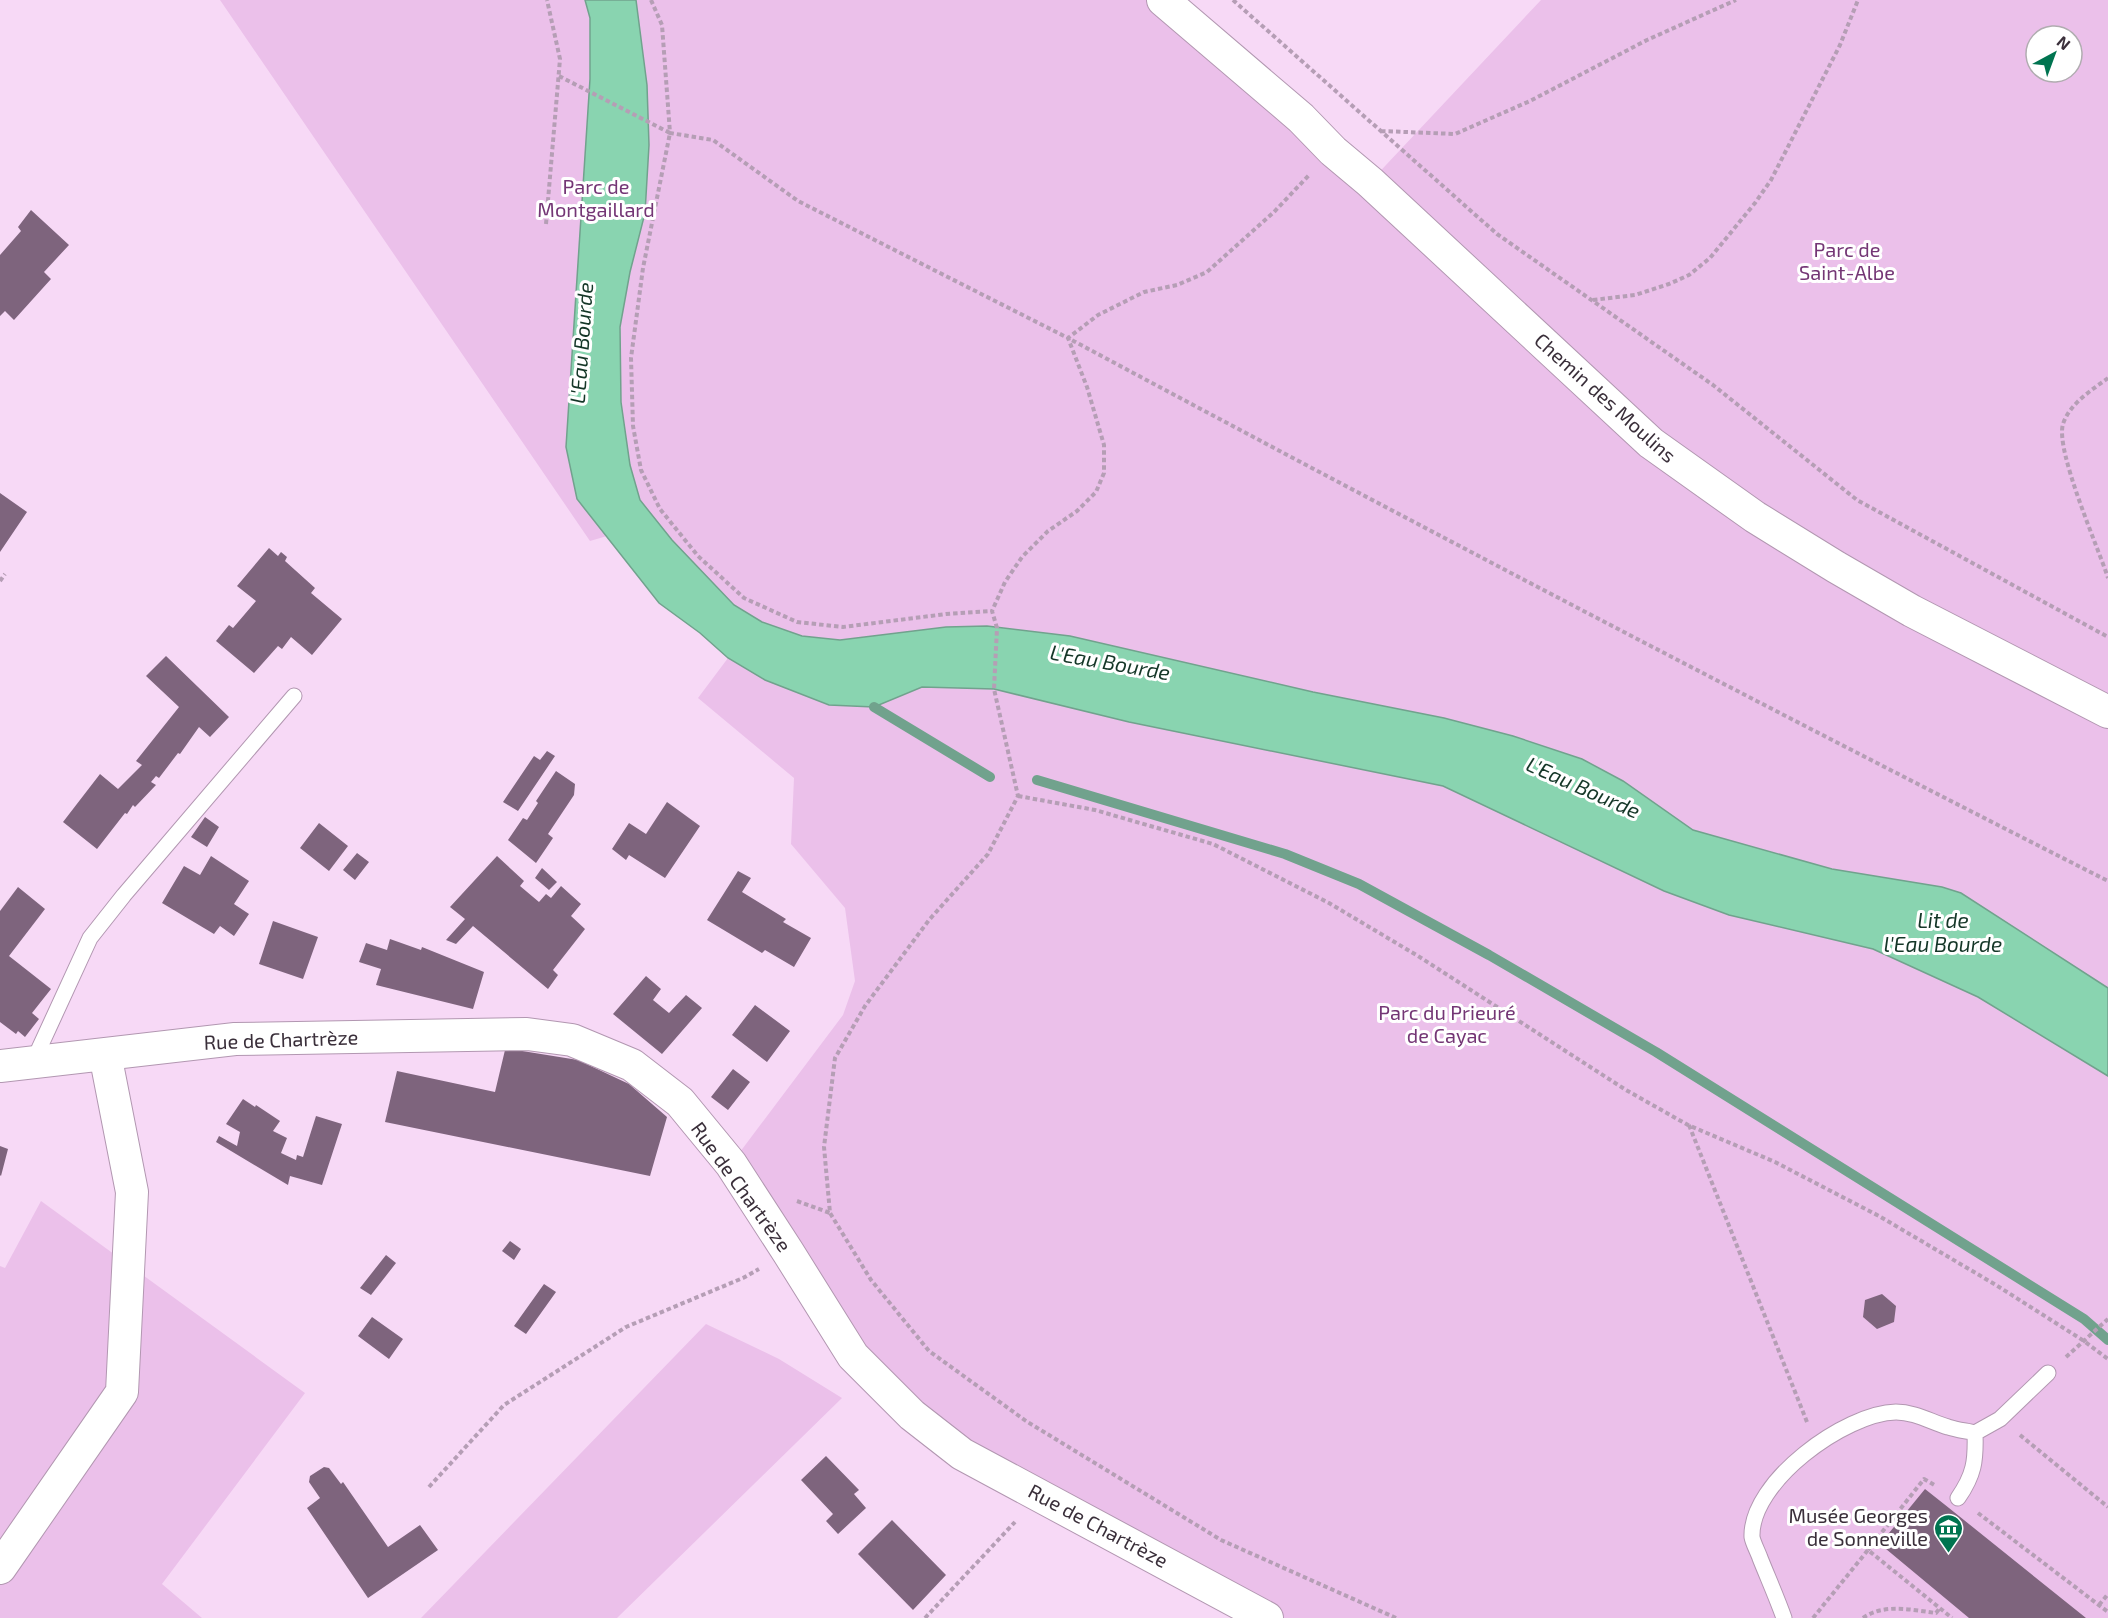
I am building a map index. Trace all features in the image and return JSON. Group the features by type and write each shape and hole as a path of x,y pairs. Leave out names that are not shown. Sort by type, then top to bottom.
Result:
{"street":[{"name":"Chemin des Moulins","path":"1163,0 1301,118 1333,151 1371,182 1650,443 1755,517 1874,589 2108,712"},
{"name":"Rue de Chartrèze","path":"0,1066 235,1040 527,1034 572,1040 632,1065 680,1102 730,1164 853,1356 912,1415 962,1454 1267,1618"},
{"path":"0,1568 122,1392 132,1192 105,1054"}],"lane":[{"path":"33,1062 90,938 124,894 294,696"},
{"path":"1784,1618 1752,1538 1756,1516 1767,1491 1816,1445 1849,1426 1880,1414 1896,1412 1911,1413 1947,1427 1976,1433 2000,1419 2048,1373"},
{"path":"1958,1498 1970,1480 1976,1458 1976,1433"}],"path":[{"path":"546,224 560,59 547,0"},
{"path":"651,0 662,25 670,133 643,268 630,357 633,426 641,470 660,509 698,556 744,598 797,622 843,627 946,614 992,611"},
{"path":"1233,0 1497,234 1713,385 1857,500 2108,637"},
{"path":"1380,131 1455,134 1530,101 1647,40 1736,0"},
{"path":"1592,301 1635,295 1670,284 1689,275 1710,258 1771,180 1840,45 1858,0"},
{"path":"559,76 670,133 713,141 798,201 1068,338 1350,490 1686,666 2108,881"},
{"path":"1068,338 1098,315 1144,292 1177,285 1207,272 1274,212 1333,151"},
{"path":"1068,338 1104,445 1104,473 1096,492 1077,511 1048,531 1022,557 1005,582 992,611 997,628 994,689 1018,796 988,854 922,930 865,1006 835,1058 825,1147 830,1213 871,1280 929,1352 1026,1421 1221,1540 1396,1618"},
{"path":"2108,378 2084,395 2070,412 2063,424 2062,435 2070,473 2108,578"},
{"path":"0,581 5,574"},
{"path":"1018,796 1095,810 1213,844 1329,903 1419,956 1626,1090 1689,1125 1775,1162 1880,1216 1996,1285 2108,1359"},
{"path":"1689,1125 1816,1445"},
{"path":"429,1487 504,1406 626,1327 743,1278 788,1252"},
{"path":"2084,1341 2107,1320"},
{"path":"2000,1419 2108,1507"},
{"path":"1814,1618 1924,1479 1958,1498 2108,1612"},
{"path":"925,1618 1040,1495"},
{"path":"1868,1550 1952,1618"},
{"path":"2099,1606 2108,1594"},
{"path":"1863,1618 1874,1611 1899,1609 1936,1613 1940,1608"}],"green space":[{"name":"Parc du Prieuré de Cayac","path":"220,0 1163,0 1370,182 1541,0 2108,0 2108,1618 1267,1618 912,1415 731,1164 843,1015 855,981 845,908 791,844 794,778 698,698 728,658 700,633 659,603 607,536 590,541"},
{"path":"41,1201 305,1393 162,1584 202,1618 0,1618 0,1266 5,1268"},
{"path":"706,1324 779,1359 842,1398 617,1618 421,1618"}],"water":[{"name":"Lit de l'Eau Bourde","path":"585,0 636,0 647,85 649,145 645,213 630,272 620,327 621,402 630,465 640,500 672,540 734,605 762,622 802,636 840,640 946,627 987,626 1070,636 1313,692 1444,718 1513,736 1582,759 1623,781 1693,830 1832,869 1942,887 1961,893 2108,988 2108,1076 1978,997 1873,949 1729,915 1664,891 1443,786 1129,722 994,689 922,687 874,707 829,705 765,680 728,658 700,633 659,603 577,499 566,447 590,79 590,18"}],"building":[{"path":"31,210 69,245 44,272 51,279 14,320 5,311 0,316 0,255 21,231 18,227"},
{"path":"0,493 27,512 0,552"},
{"path":"269,548 278,556 281,552 287,557 285,561 315,588 311,593 342,619 312,655 291,637 282,649 278,646 254,673 216,641 229,625 233,628 256,601 237,586"},
{"path":"166,656 229,717 210,737 199,727 180,754 178,753 159,778 156,776 151,782 156,785 135,807 133,805 127,814 125,813 97,849 63,822 100,774 118,789 142,765 136,761 179,707 146,676"},
{"path":"547,751 555,756 518,811 503,802 534,756 540,760"},
{"path":"556,771 575,784 574,795 548,834 553,838 536,863 508,840 523,818 527,820 538,803 536,801"},
{"path":"667,802 700,826 665,878 629,855 626,860 612,849 629,823 646,834"},
{"path":"205,817 219,827 207,847 191,837"},
{"path":"319,823 348,846 329,871 300,848"},
{"path":"357,853 369,862 355,880 343,870"},
{"path":"211,856 249,881 234,904 249,914 234,936 220,926 214,934 162,903 184,866 200,875"},
{"path":"497,856 524,881 520,886 539,902 546,894 551,898 561,886 581,904 571,916 585,929 553,970 558,975 548,989 473,926 456,944 446,940 465,919 450,907"},
{"path":"542,868 557,882 549,890 535,878"},
{"path":"738,871 751,878 742,892 786,919 783,922 811,938 794,967 765,950 762,953 707,920"},
{"path":"18,887 45,909 9,956 51,989 32,1013 39,1019 25,1037 18,1031 16,1034 0,1022 0,911"},
{"path":"273,921 318,937 303,979 259,964"},
{"path":"390,939 421,950 422,947 484,972 473,1009 376,985 381,969 359,962 366,943 387,950"},
{"path":"646,976 661,989 653,1000 669,1013 686,995 702,1008 662,1054 613,1014"},
{"path":"755,1005 790,1031 767,1062 732,1035"},
{"path":"505,1050 578,1060 629,1084 667,1117 650,1176 385,1122 397,1071 495,1092"},
{"path":"733,1069 750,1082 728,1110 711,1097"},
{"path":"243,1099 280,1121 273,1131 287,1138 281,1153 296,1160 297,1155 303,1157 316,1116 342,1124 322,1185 290,1176 288,1185 216,1142 219,1136 237,1146 240,1132 226,1124"},
{"path":"0,1146 8,1149 1,1176 0,1175"},
{"path":"510,1241 521,1249 514,1260 502,1251"},
{"path":"386,1255 396,1263 371,1295 360,1288"},
{"path":"544,1284 556,1292 526,1334 514,1326"},
{"path":"1882,1294 1896,1306 1894,1322 1877,1329 1863,1317 1865,1300"},
{"path":"372,1317 403,1339 389,1359 358,1336"},
{"path":"826,1456 859,1490 854,1494 866,1508 838,1534 826,1521 833,1514 801,1480"},
{"path":"324,1467 329,1468 341,1484 343,1482 388,1547 420,1525 438,1550 368,1598 307,1508 320,1498 309,1482 310,1476"},
{"name":"Musée Georges de Sonneville","path":"1925,1489 2086,1618 1969,1618 1880,1544"},
{"path":"892,1520 946,1575 913,1610 858,1554"}],"waterway":[{"path":"874,707 990,777"},
{"path":"1037,780 1285,854 1359,884 1489,955 1656,1052 2084,1319 2108,1340"}],"place":[{"name":"Musée Georges de Sonneville","path":"1949,1554"}],"park label":[{"name":"Parc de Montgaillard","path":"596,198"},
{"name":"Parc de Saint-Albe","path":"1847,262"}],"water label":[{"name":"L'Eau Bourde","path":"582,343"},
{"name":"L'Eau Bourde","path":"1110,663"},
{"name":"L'Eau Bourde","path":"1583,788"}]}
